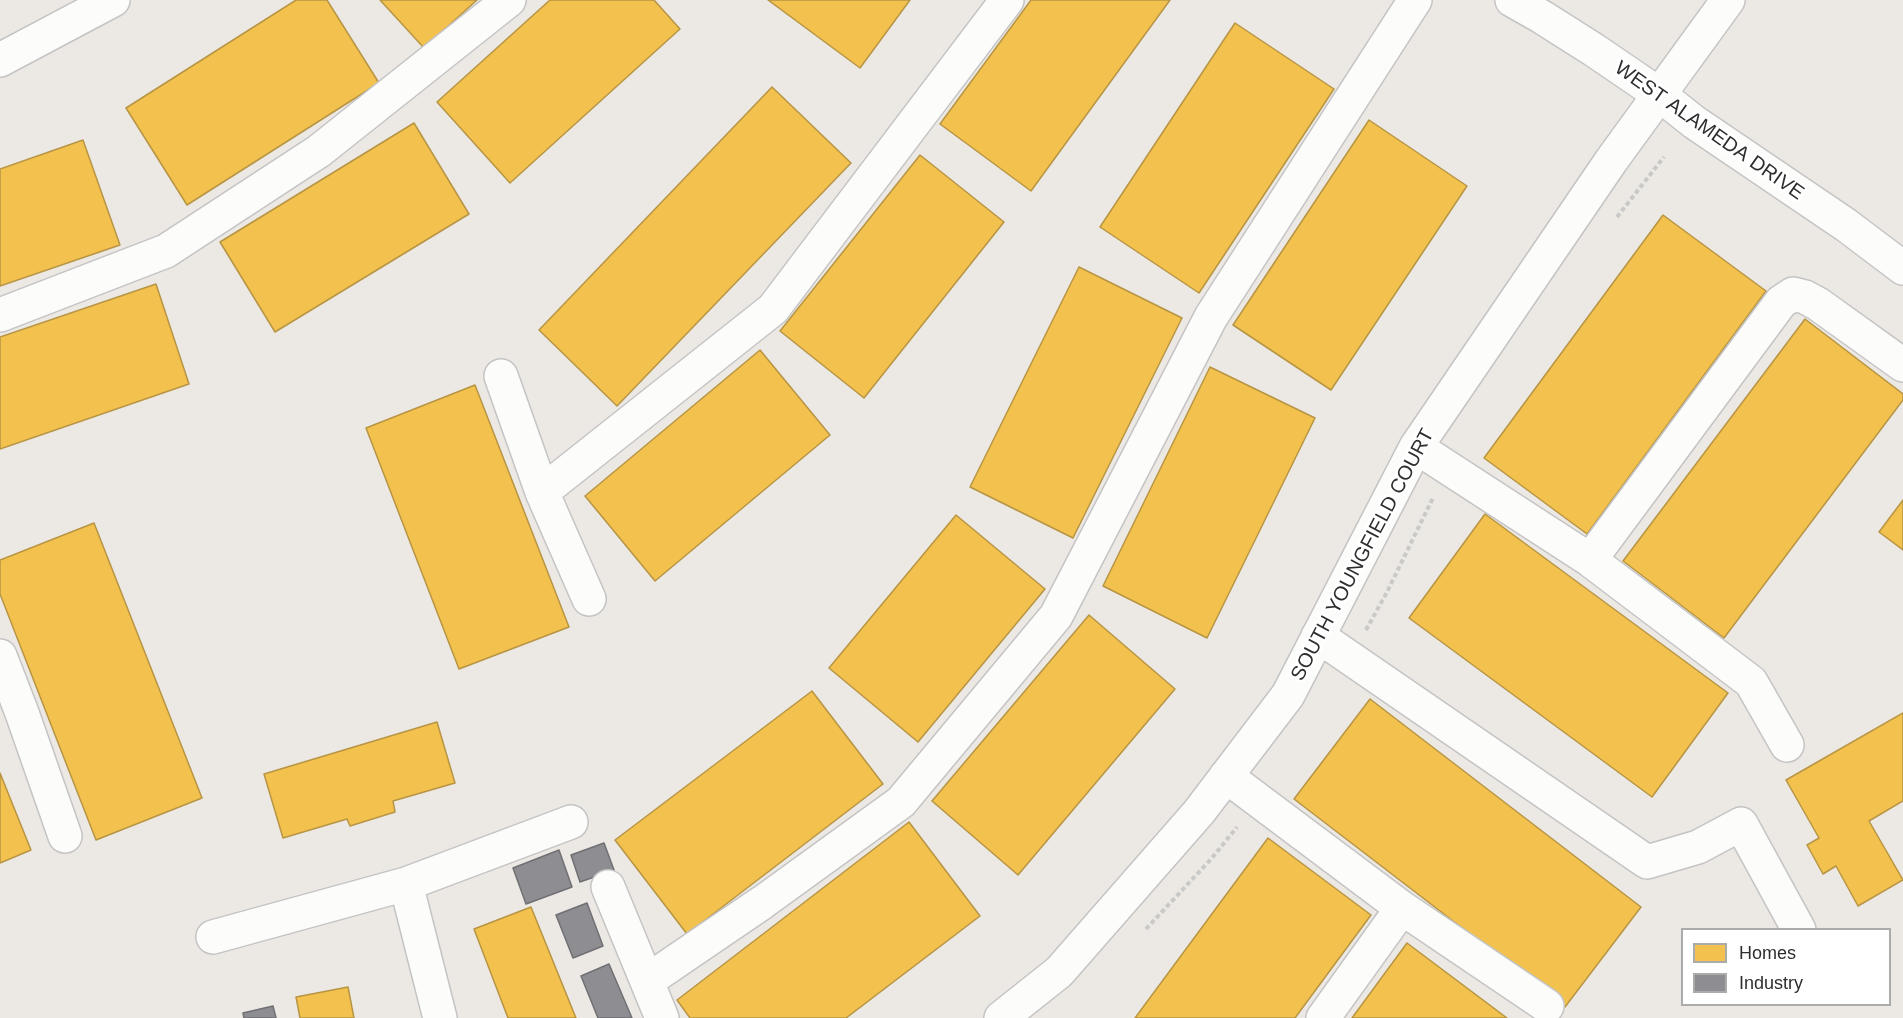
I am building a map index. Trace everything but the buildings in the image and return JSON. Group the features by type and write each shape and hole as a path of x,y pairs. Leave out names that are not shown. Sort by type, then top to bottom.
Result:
{"street":[{"path":"0,60 113,0"},
{"path":"0,315 166,251 319,151 509,0"},
{"path":"647,981 763,902 901,802 1056,616 1211,317 1415,0"},
{"name":"WEST ALAMEDA DRIVE","path":"1512,0 1594,50 1660,95 1694,122 1846,225 1900,258"},
{"name":"SOUTH YOUNGFIELD COURT","path":"1001,1018 1059,972 1199,812 1288,695 1416,447 1611,161 1728,0"},
{"path":"542,492 773,309 1000,2"},
{"path":"1590,560 1781,302 1793,294 1818,304 1903,365"},
{"path":"501,376 542,492 589,599"},
{"path":"1416,447 1590,560 1751,682 1786,745"},
{"path":"1318,636 1647,862 1698,847 1741,824 1798,928"},
{"path":"0,656 11,717 65,836"},
{"path":"1226,776 1402,908 1547,1006"},
{"path":"213,937 406,884 571,822"},
{"path":"406,884 440,1018"},
{"path":"608,887 662,1018"},
{"path":"1323,1018 1402,908"}]}
